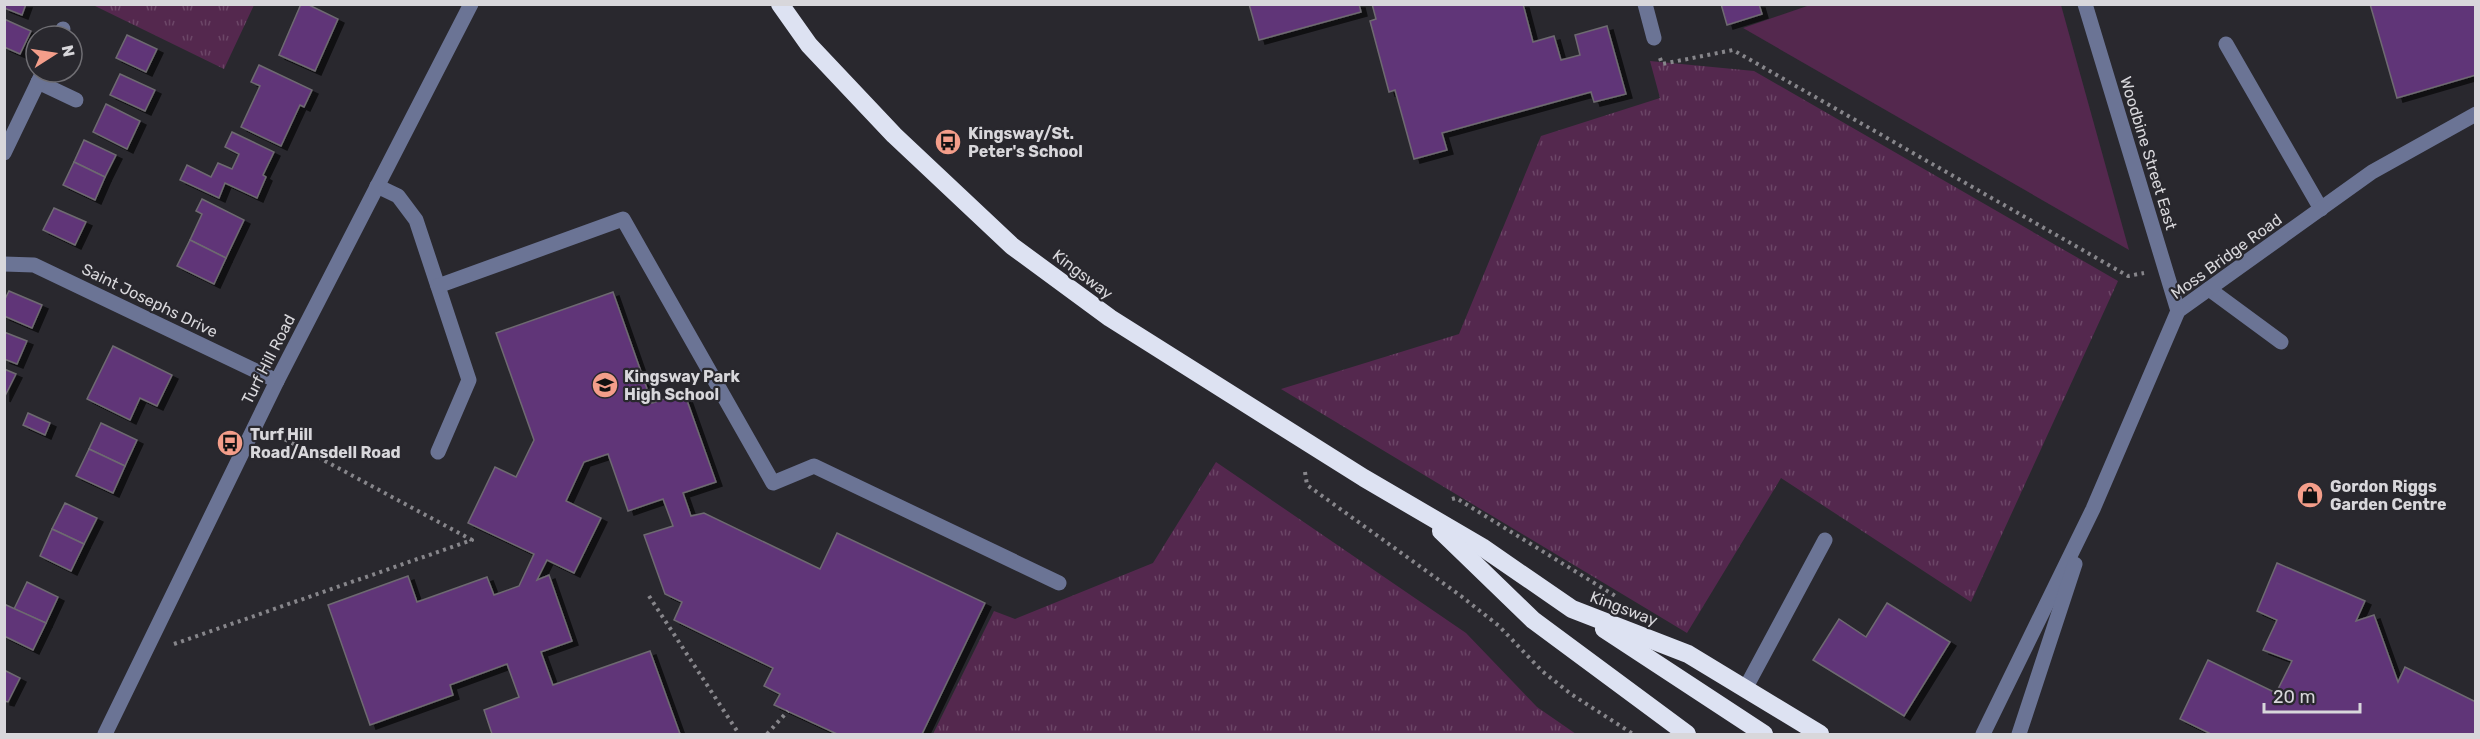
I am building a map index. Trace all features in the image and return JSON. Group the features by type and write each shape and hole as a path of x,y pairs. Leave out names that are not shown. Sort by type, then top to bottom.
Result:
{"highway":[{"name":"Kingsway","path":"780,4 809,45 894,135 1012,246 1110,318 1482,547 1572,609 1688,654 1820,735"},
{"name":"Kingsway","path":"1418,509 1533,620 1687,735"},
{"path":"1572,609 1764,735"}],"street":[{"name":"Turf Hill Road","path":"105,735 277,381 471,4"},
{"path":"1645,4 1654,38"},
{"name":"Woodbine Street East","path":"2085,4 2178,311"},
{"path":"2226,44 2320,209"},
{"path":"4,153 37,84"},
{"path":"51,84 76,100"},
{"name":"Moss Bridge Road","path":"1983,735 2093,509 2178,311 2372,172 2475,114"},
{"path":"377,186 398,196 416,220 469,380 438,452"},
{"path":"438,286 623,219 773,483 814,466 1059,583"},
{"name":"Saint Josephs Drive","path":"4,264 34,265 277,381"},
{"path":"2209,289 2281,342"},
{"name":"Moss Bridge Road","path":"2019,735 2093,509"},
{"path":"1745,689 1825,540"}],"path":[{"path":"1654,38 1662,64 1733,50 2128,276 2165,269"},
{"path":"145,654 472,540 256,423"},
{"path":"1302,438 1307,485 1499,626 1542,671 1571,694 1634,735"},
{"path":"1418,509 1456,498 1625,602"},
{"path":"649,596 739,735"},
{"path":"767,735 788,711"}],"green space":[{"path":"254,4 224,69 93,5"},
{"path":"1810,5 2061,5 2129,250 1743,28"},
{"path":"1650,61 1754,71 2118,281 1971,602 1781,478 1687,633 1281,389 1459,334 1541,136 1660,98"},
{"path":"1216,462 1466,633 1537,707 1576,734 933,734 994,611 1015,619 1153,563"}],"building":[{"path":"4,4 26,4 22,15 4,8"},
{"path":"301,4 307,4 338,19 315,71 279,55"},
{"path":"1249,4 1359,4 1361,12 1259,40"},
{"path":"1372,4 1523,4 1533,42 1554,36 1561,60 1580,55 1575,35 1607,26 1626,94 1594,102 1591,92 1442,133 1447,150 1414,159 1395,90 1389,92 1370,21 1376,19"},
{"path":"1721,4 1759,4 1762,14 1727,25"},
{"path":"2370,4 2476,4 2476,75 2397,98"},
{"path":"4,19 24,28 24,46 20,54 4,47"},
{"path":"127,35 157,49 146,72 116,58"},
{"path":"259,65 312,90 304,107 300,105 281,146 241,127 260,86 251,82"},
{"path":"120,74 155,90 145,111 110,95"},
{"path":"106,104 140,121 127,149 93,132"},
{"path":"232,132 274,152 263,175 266,177 257,198 225,183 219,198 180,180 187,165 211,177 218,163 232,169 239,154 225,147"},
{"path":"84,140 116,155 105,177 74,162"},
{"path":"74,162 105,177 95,200 63,185"},
{"path":"202,199 244,220 226,258 190,240 202,214 196,211"},
{"path":"54,208 86,222 75,245 43,230"},
{"path":"190,240 226,258 214,284 177,266"},
{"path":"9,291 42,305 32,328 4,316 4,301"},
{"path":"613,292 652,403 684,392 716,482 683,493 691,516 704,513 820,569 837,533 985,603 922,734 837,734 774,705 780,694 764,686 773,668 674,620 682,602 665,594 644,535 673,526 663,499 628,511 608,454 584,462 566,501 601,518 574,573 547,560 537,580 549,575 572,641 541,652 553,685 650,651 680,734 492,734 484,710 519,697 507,664 450,685 453,695 370,725 328,605 408,576 417,602 487,577 494,595 519,586 534,554 468,523 495,467 516,477 534,440 496,333"},
{"path":"4,332 27,341 17,364 4,359"},
{"path":"113,346 172,375 157,406 140,398 130,420 87,399"},
{"path":"4,369 16,374 4,398"},
{"path":"28,413 50,423 45,435 23,425"},
{"path":"101,423 137,440 125,466 89,449"},
{"path":"89,449 125,466 113,493 76,476"},
{"path":"65,503 97,518 84,544 52,529"},
{"path":"52,529 84,544 71,571 40,556"},
{"path":"2277,563 2365,601 2356,621 2374,615 2398,682 2405,667 2476,702 2476,734 2208,734 2180,719 2208,660 2276,693 2292,661 2263,650 2277,620 2257,611"},
{"path":"27,582 58,597 46,623 14,609"},
{"path":"1887,603 1950,642 1904,716 1813,660 1839,619 1866,637"},
{"path":"4,604 46,623 33,650 4,636"},
{"path":"4,670 20,678 8,702 4,701"}],"place":[{"name":"Kingsway/St. Peter's School","path":"948,142"},
{"name":"Kingsway Park High School","path":"605,385"},
{"name":"Turf Hill Road/Ansdell Road","path":"230,443"},
{"name":"Gordon Riggs Garden Centre","path":"2310,495"}]}
